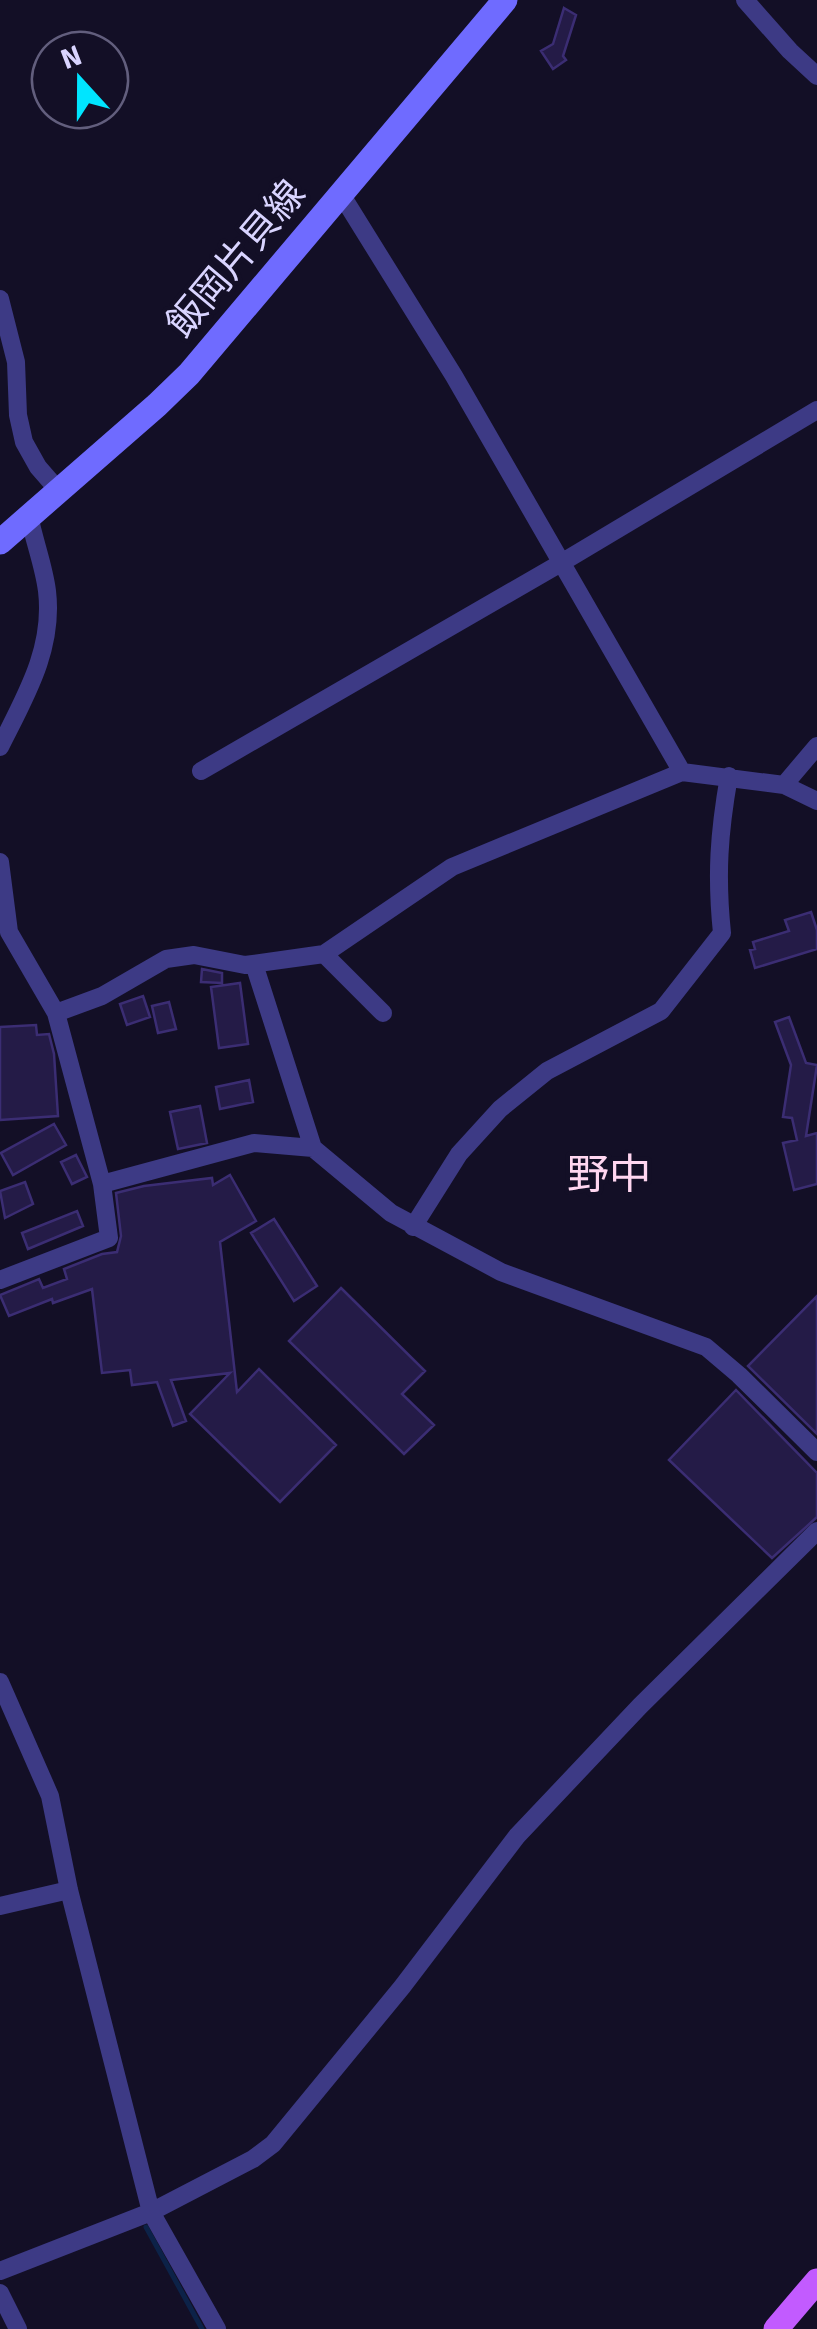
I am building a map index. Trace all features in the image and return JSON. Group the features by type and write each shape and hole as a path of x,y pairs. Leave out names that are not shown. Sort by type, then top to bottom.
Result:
{"main road":[{"name":"飯岡片貝線","path":"0,542 189,374 505,0"},
{"path":"776,2329 817,2281"}],"street":[{"path":"745,0 817,76"},
{"path":"340,194 454,376 682,772"},
{"path":"0,299 16,362 18,415 24,442 38,467 58,490"},
{"path":"201,770 817,410"},
{"path":"0,746 36,675 46,644 47,587 29,515"},
{"path":"784,785 817,746"},
{"path":"56,1013 102,996 166,959 194,955 254,964 324,954 452,867 682,772 784,785 817,801"},
{"path":"413,1227 459,1154 500,1109 547,1072 660,1011 722,933 718,838 729,776"},
{"path":"0,862 5,932 56,1013 102,1184 109,1238 0,1280"},
{"path":"324,954 383,1013"},
{"path":"254,964 312,1148 390,1213 501,1272 706,1347 740,1374 817,1452"},
{"path":"102,1184 254,1143 312,1148"},
{"path":"0,2271 151,2212 253,2160 274,2144 518,1836 640,1706 817,1531"},
{"path":"0,1682 50,1796 69,1890 151,2212 217,2329"},
{"path":"0,1906 69,1890"},
{"path":"0,2293 18,2329"}],"building":[{"path":"564,8 576,15 563,56 566,60 553,69 541,51 553,44"},
{"path":"811,912 817,930 817,949 755,968 750,950 755,949 753,942 789,931 785,920"},
{"path":"202,969 222,973 222,983 201,982"},
{"path":"240,983 248,1044 219,1048 211,987"},
{"path":"143,996 150,1017 127,1025 120,1004"},
{"path":"169,1002 176,1029 158,1033 152,1006"},
{"path":"789,1017 806,1063 817,1065 806,1136 817,1133 817,1184 794,1190 783,1143 797,1140 792,1118 783,1117 791,1065 775,1022"},
{"path":"36,1025 37,1035 49,1034 54,1054 58,1116 0,1120 0,1027"},
{"path":"249,1080 253,1102 220,1109 216,1087"},
{"path":"200,1106 207,1143 178,1149 170,1112"},
{"path":"54,1124 66,1145 13,1175 1,1153"},
{"path":"76,1155 87,1177 72,1184 61,1162"},
{"path":"230,1175 256,1221 220,1242 237,1392 259,1369 336,1445 280,1502 190,1414 230,1373 171,1380 186,1421 173,1426 157,1382 132,1385 130,1370 102,1373 92,1289 9,1316 0,1295 39,1279 43,1288 67,1279 64,1269 117,1252 121,1236 116,1193 212,1178 213,1185"},
{"path":"25,1182 33,1204 5,1218 0,1191"},
{"path":"77,1211 83,1226 28,1249 22,1233"},
{"path":"274,1219 317,1286 294,1301 251,1233"},
{"path":"341,1288 425,1371 402,1394 434,1425 404,1454 289,1341"},
{"path":"817,1296 817,1434 748,1366"},
{"path":"736,1390 817,1473 817,1517 772,1558 669,1460"}],"waterway":[{"path":"146,2227 202,2329"}],"district":[{"name":"野中","path":"609,1175"}]}
